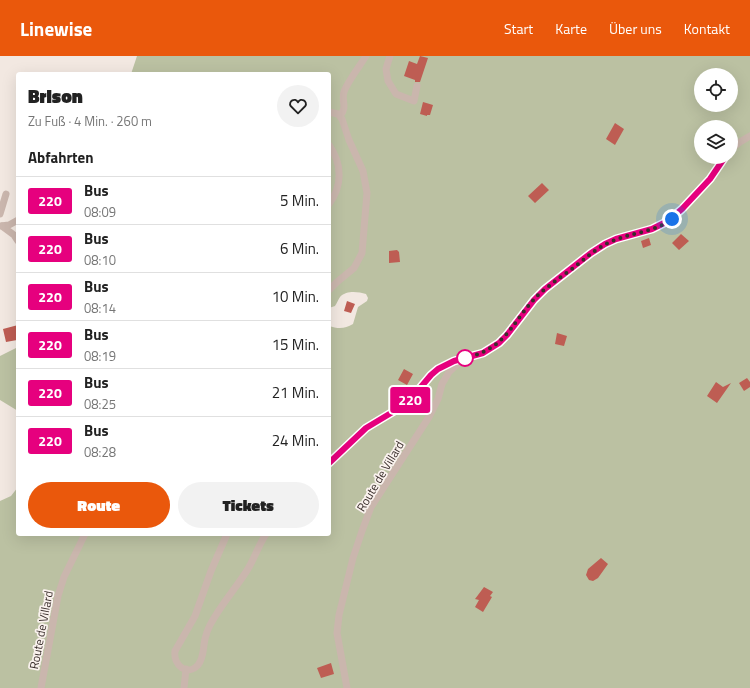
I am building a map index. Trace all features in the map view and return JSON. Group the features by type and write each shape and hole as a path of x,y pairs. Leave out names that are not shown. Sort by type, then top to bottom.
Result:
{"street":[{"path":"340,116 344,112 345,107 343,92 366,56"},
{"path":"390,56 386,69 388,81 396,94 414,101 417,86"},
{"path":"331,112 336,113 340,116 363,171 367,193 362,252 354,268 331,288"},
{"path":"738,144 750,136"},
{"path":"331,148 337,159 339,172 337,189 331,201"},
{"name":"Route de Villard","path":"331,461 366,428 410,400 438,369 449,362 483,353 499,343 507,335 527,307 541,292 598,249 616,239 652,229 668,221 682,209 710,179 720,164"},
{"path":"0,214 6,194"},
{"path":"1,226 10,225 16,221"},
{"path":"1,226 16,238"},
{"name":"Route de Villard","path":"347,688 337,634 339,615 353,558 362,531 371,507 388,483 432,411 438,400 442,384 449,372 464,358"},
{"name":"Route de Villard","path":"41,688 58,596 64,577 84,536"},
{"path":"226,536 211,571 195,616 175,651 177,663 181,668 192,669 198,665 202,658 205,638 210,626 246,572 265,536"},
{"path":"184,688 186,669"}],"green space":[{"path":"137,56 750,56 750,688 0,688 0,501 11,496 16,490 16,536 331,536 331,327 341,328 353,324 358,307 367,301 368,298 366,294 356,292 349,292 340,297 335,306 331,307 331,72 132,72"},
{"path":"16,348 16,410 0,400 0,356"}],"building":[{"path":"420,56 428,58 420,82 415,82 415,80 404,76 409,61 417,64"},
{"path":"423,102 433,105 430,115 427,116 420,114"},
{"path":"615,123 624,129 615,145 606,139"},
{"path":"542,183 549,190 535,203 528,196"},
{"path":"681,234 689,241 679,250 672,243"},
{"path":"649,238 651,245 643,248 641,241"},
{"path":"397,250 399,252 400,262 389,263 389,251"},
{"path":"347,301 355,304 351,313 344,311"},
{"path":"16,326 16,340 6,342 3,329"},
{"path":"557,333 567,336 564,346 555,344"},
{"path":"404,369 413,374 407,385 398,380"},
{"path":"747,378 750,382 750,387 744,391 739,383"},
{"path":"716,382 723,387 731,383 717,403 707,396"},
{"path":"601,558 608,564 598,578 593,581 589,580 586,575 588,569"},
{"path":"484,587 493,592 490,596 492,597 483,612 475,607 479,600 475,599"},
{"path":"331,663 334,674 321,678 317,668"}],"bus line":[{"name":"220","path":"331,461 366,428 389,415 410,400 431,375 445,364 483,353 499,343 507,335 527,307 545,289 591,253 616,239 658,227 668,221 682,209 710,179 720,164"}],"route":[{"path":"465,358 483,353 499,343 507,335 527,307 545,289 591,253 616,239 658,227 672,219"}]}
